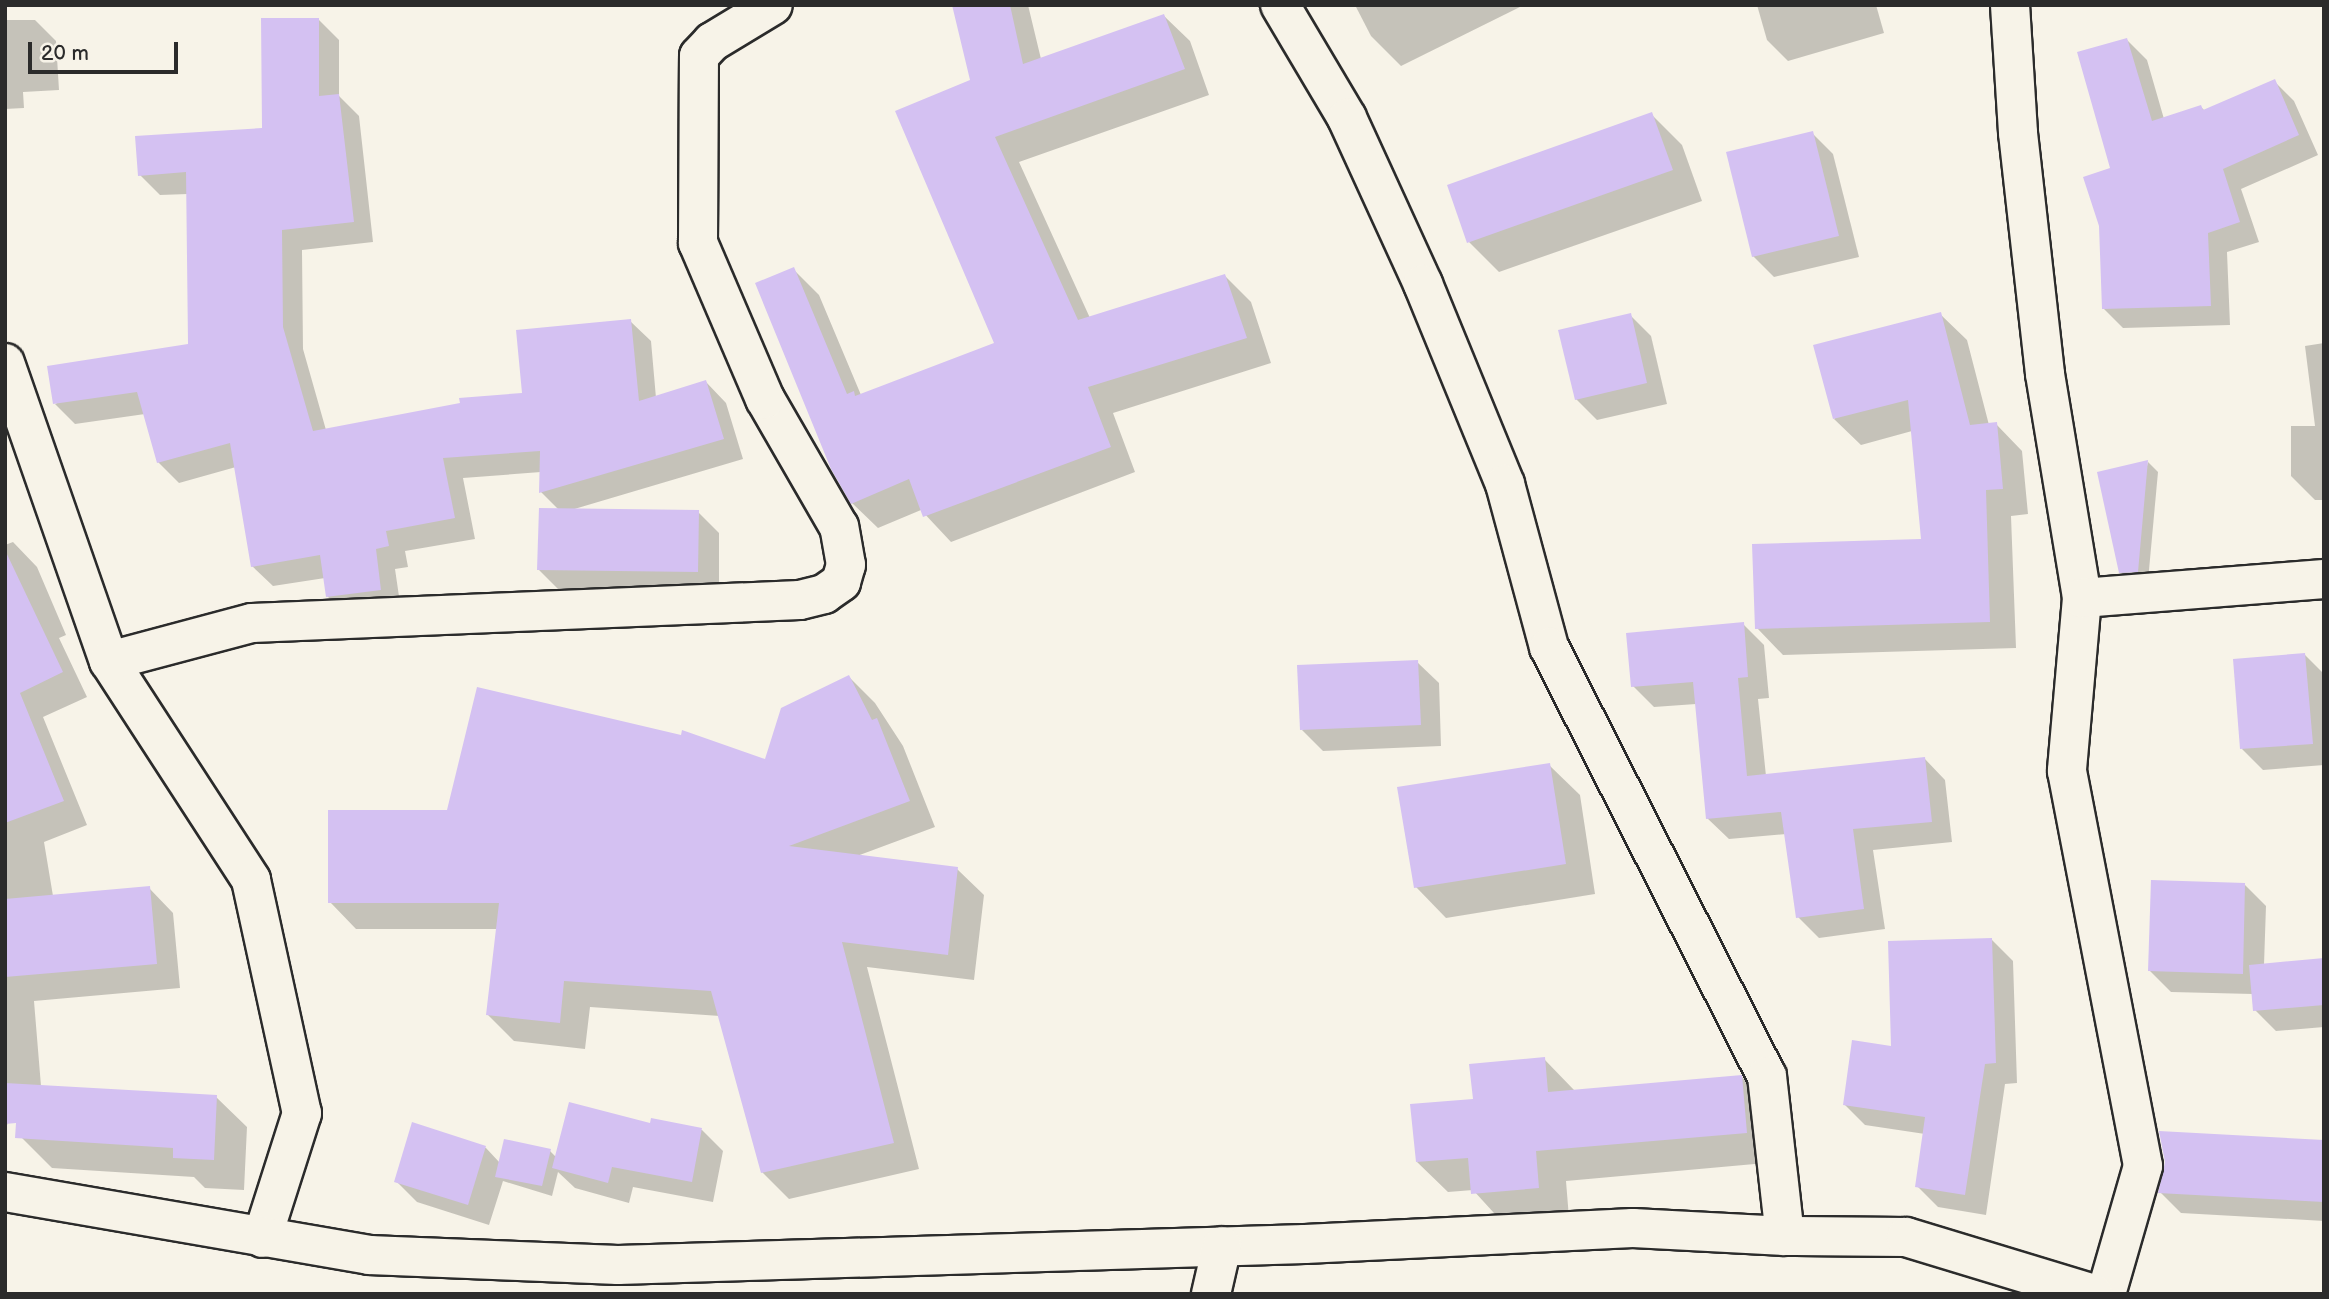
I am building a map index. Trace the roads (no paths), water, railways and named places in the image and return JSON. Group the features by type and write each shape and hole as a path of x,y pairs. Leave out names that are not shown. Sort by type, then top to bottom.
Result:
{"street":[{"path":"109,661 252,623 800,600 824,594 841,582 846,565 839,527 765,399 698,243 699,56 712,42 773,5"},
{"path":"1280,5 1347,118 1423,284 1505,484 1549,647 1767,1076 1785,1236"},
{"path":"2010,5 2018,133 2045,374 2082,597 2067,771 2143,1166 2106,1294"},
{"path":"5,363 109,661 251,880 302,1113 262,1238"},
{"path":"2082,597 2324,579"},
{"path":"5,1192 369,1255 618,1265 1222,1246 1633,1228 1785,1236 1906,1237 2094,1294"},
{"path":"1211,1294 1222,1246"}]}
